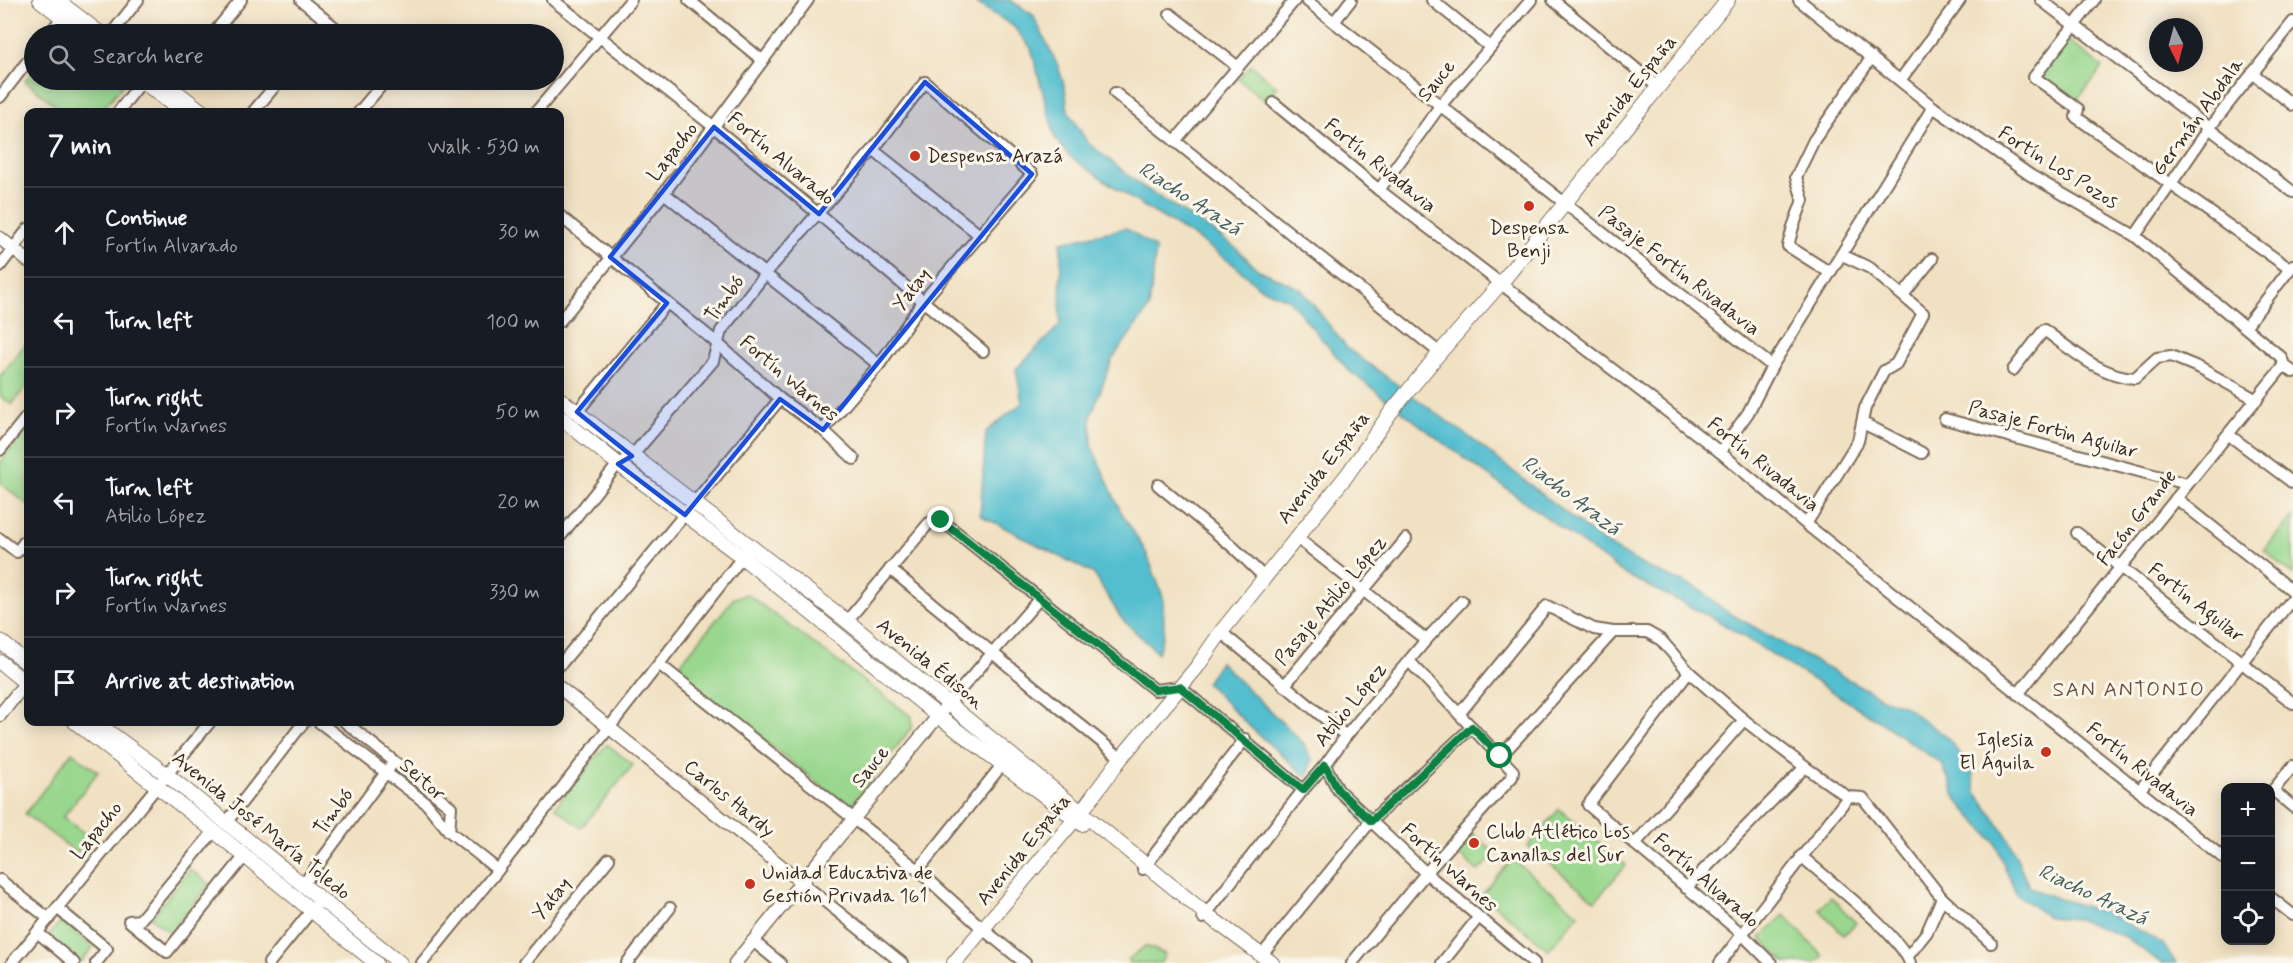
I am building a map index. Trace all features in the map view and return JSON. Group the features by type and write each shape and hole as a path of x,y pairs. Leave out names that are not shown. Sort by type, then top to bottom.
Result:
{"main road":[{"path":"40,0 83,24"},
{"path":"57,0 74,24"},
{"name":"Avenida España","path":"954,963 1078,816 1121,758 1197,667 1221,632 1347,475 1411,387 1501,283 1728,0"},
{"path":"154,90 177,108"},
{"path":"178,90 198,108"},
{"name":"Avenida Édison","path":"564,405 577,412 633,456 689,509"},
{"name":"Avenida Édison","path":"564,420 618,464 689,509 847,621 948,704 1006,760"},
{"name":"Avenida Édison","path":"747,552 939,716 1006,760 1145,866 1205,916 1265,960"},
{"path":"0,641 24,661"},
{"path":"0,662 24,679"},
{"name":"Avenida José María Toledo","path":"80,726 156,787 220,827 303,885 316,905 376,963"},
{"name":"Avenida José María Toledo","path":"100,726 166,774 220,827 244,857 400,963"}],"street":[{"path":"119,24 138,0"},
{"path":"221,24 241,0"},
{"path":"301,0 330,24"},
{"name":"Fortín Alvarado","path":"553,0 714,127 983,351"},
{"path":"564,80 631,0"},
{"path":"689,0 762,60"},
{"name":"Lapacho","path":"564,316 609,257 664,193 808,0"},
{"path":"1175,141 1295,0"},
{"name":"Pasaje Fortín Rivadavia","path":"1306,0 1772,366"},
{"path":"1334,22 1351,0"},
{"path":"1432,0 1491,47"},
{"name":"Sauce","path":"1379,190 1440,106 1531,0"},
{"path":"1553,0 1658,87"},
{"name":"Fortín Los Pozos","path":"1798,0 1933,107 2030,175 2134,236 2281,357 2289,368"},
{"path":"1900,79 1960,0"},
{"path":"2041,0 2293,192"},
{"path":"2094,0 2034,77 2078,109 2076,117 2291,267 2245,327"},
{"path":"57,24 65,14"},
{"path":"1170,14 1238,67"},
{"name":"Germán Abdala","path":"2134,236 2210,128 2293,22"},
{"path":"1829,272 1788,246 1792,227 1803,200 1796,177 1814,141 1872,57"},
{"path":"0,97 24,66"},
{"path":"2253,73 2293,105"},
{"name":"Timbó","path":"564,532 618,464 633,456 713,361 721,331 765,274 873,150 925,82 1032,174"},
{"path":"121,108 134,90"},
{"path":"256,108 272,90"},
{"path":"362,108 378,90"},
{"path":"540,108 555,90"},
{"path":"1115,93 1440,352"},
{"name":"Fortín Rivadavia","path":"1274,103 1379,190 1720,452 1806,524 2139,791 2221,852"},
{"path":"1720,452 1748,413 1772,366 1933,107"},
{"path":"873,150 981,236"},
{"name":"Yatay","path":"823,430 879,365 924,300 1032,174"},
{"path":"664,193 879,365"},
{"name":"Fortín Warnes","path":"564,219 717,343 780,399 823,430 854,459"},
{"path":"0,266 24,234"},
{"path":"0,238 24,258"},
{"path":"1806,524 1858,441 1865,408 1884,371 1896,364 1923,313 1870,268 1842,255"},
{"path":"1903,295 1932,259"},
{"path":"577,412 668,303"},
{"path":"2013,370 2044,330 2119,378 2135,378 2157,358 2171,356 2200,368 2257,400"},
{"name":"Facón Grande","path":"2018,694 2122,568 2187,484 2257,400 2289,368"},
{"path":"564,660 780,399"},
{"name":"Pasaje Fortin Aguilar","path":"1945,419 2187,484"},
{"path":"0,450 24,420"},
{"path":"1863,423 1922,453"},
{"path":"2229,435 2293,483"},
{"path":"1158,485 1233,547 1264,578"},
{"path":"2176,498 2293,591"},
{"path":"847,621 928,523 941,520 1155,690 1180,687 1245,739 1303,790"},
{"name":"Fortín Aguilar","path":"2077,533 2293,703"},
{"path":"1296,537 1426,640"},
{"path":"0,539 17,552 24,542"},
{"name":"Pasaje Atilio López","path":"1284,686 1406,539"},
{"path":"422,963 498,870 747,552"},
{"path":"890,569 1121,758"},
{"name":"Sauce","path":"735,963 948,704 1040,598"},
{"path":"2139,791 2293,598"},
{"name":"Atilio López","path":"1205,916 1346,736 1426,640 1462,601"},
{"path":"1459,714 1547,606 1594,629 1613,632 1647,632 1661,640 1689,672 1744,720 1805,767 1848,797 1863,798 1942,898 1991,943"},
{"path":"1221,632 1346,736"},
{"path":"1500,756 1613,632"},
{"path":"1352,963 1426,873 1512,777 1513,771 1500,756 1410,662"},
{"path":"660,664 918,870 984,930 1025,963"},
{"name":"Fortín Alvarado","path":"1689,672 1588,805 1742,934 1771,963"},
{"path":"0,715 24,687"},
{"name":"Carlos Hardy","path":"564,691 902,963"},
{"path":"1635,844 1744,720"},
{"name":"Lapacho","path":"12,963 207,726"},
{"path":"244,857 167,952 129,921 140,920 220,827 301,726"},
{"name":"Seitor","path":"324,726 426,803 449,831 498,870"},
{"name":"Seitor","path":"350,726 451,807 449,831"},
{"path":"1265,960 1371,821 1472,727"},
{"path":"1145,866 1245,739"},
{"path":"918,870 1006,760"},
{"name":"Timbó","path":"303,885 394,761"},
{"name":"Fortín Warnes","path":"1325,765 1338,790 1426,873 1533,963"},
{"path":"2275,789 2293,766"},
{"path":"1686,888 1805,767"},
{"path":"2275,795 2293,807"},
{"path":"1720,963 1848,797"},
{"path":"1801,856 1889,933 1909,960 1927,932 1942,898"},
{"name":"Yatay","path":"528,962 609,859"},
{"path":"0,880 49,919"},
{"path":"2275,900 2293,915"},
{"path":"269,963 316,905"},
{"path":"57,908 107,949 96,963"},
{"path":"627,963 670,908"},
{"path":"1442,963 1478,918"},
{"path":"38,932 74,963"},
{"path":"753,941 780,963"}],"highlighted area":[{"path":"925,82 1032,174 823,430 780,399 685,515 618,464 632,456 577,412 667,303 610,257 714,127 819,214"}],"green space":[{"path":"2066,39 2103,67 2075,103 2038,76"},
{"path":"1251,65 1277,87 1265,101 1238,79"},
{"path":"36,90 119,90 103,108 59,108"},
{"path":"24,346 24,389 12,405 0,396 0,376"},
{"path":"24,431 24,502 0,483 0,463"},
{"path":"2293,516 2293,575 2264,550"},
{"path":"747,594 912,717 912,727 853,804 845,805 681,674 680,664 734,598"},
{"path":"607,744 633,765 581,828 555,807"},
{"path":"72,752 98,772 63,817 89,837 77,853 25,814"},
{"path":"1559,809 1626,865 1595,901 1528,846"},
{"name":"Club Atlético Los Canallas del Sur","path":"1472,833 1496,854 1478,871 1457,853"},
{"path":"1512,859 1579,914 1549,950 1482,895"},
{"path":"190,869 209,884 171,933 151,918"},
{"path":"1831,897 1856,923 1844,935 1819,909"},
{"path":"1784,915 1823,956 1816,963 1785,963 1760,938"},
{"path":"62,920 93,947 80,963 48,936"},
{"path":"1145,946 1165,954 1161,963 1129,963 1129,959"}],"water":[{"path":"972,0 1010,0 1033,15 1058,66 1065,88 1068,111 1087,142 1143,187 1211,230 1237,249 1257,269 1301,289 1347,348 1476,442 1600,540 1646,567 1699,589 1724,610 1886,700 1903,705 1948,738 1972,771 1976,792 2009,839 2029,887 2112,915 2162,943 2176,963 2161,963 2125,937 2077,919 2048,917 2016,894 1995,843 1957,800 1942,764 1876,719 1715,619 1626,575 1438,439 1348,370 1289,300 1259,287 1234,265 1193,236 1132,199 1069,156 1055,138 1031,48 1013,26"},
{"path":"1126,228 1156,249 1149,308 1112,359 1091,416 1092,447 1121,512 1146,552 1163,597 1164,631 1158,653 1121,618 1094,574 980,515 986,432 1022,403 1016,369 1060,325 1061,242"},
{"path":"1220,662 1303,743 1312,759 1308,778 1250,727 1206,683"}],"place":[{"name":"Despensa Arazá","path":"915,156"},
{"name":"Despensa Benji","path":"1529,206"},
{"name":"Iglesia El Águila","path":"2046,752"},
{"name":"Club Atlético Los Canallas del Sur","path":"1474,843"},
{"name":"Unidad Educativa de Gestión Privada 161","path":"750,884"}],"district":[{"name":"SAN ANTONIO","path":"2129,690"}],"route":[{"path":"941,520 1155,690 1180,687 1245,739 1303,790 1325,765 1338,790 1371,821 1472,727 1500,756"}],"water label":[{"name":"Riacho Arazá","path":"1190,199"},
{"name":"Riacho Arazá","path":"1571,496"},
{"name":"Riacho Arazá","path":"2093,895"}]}
